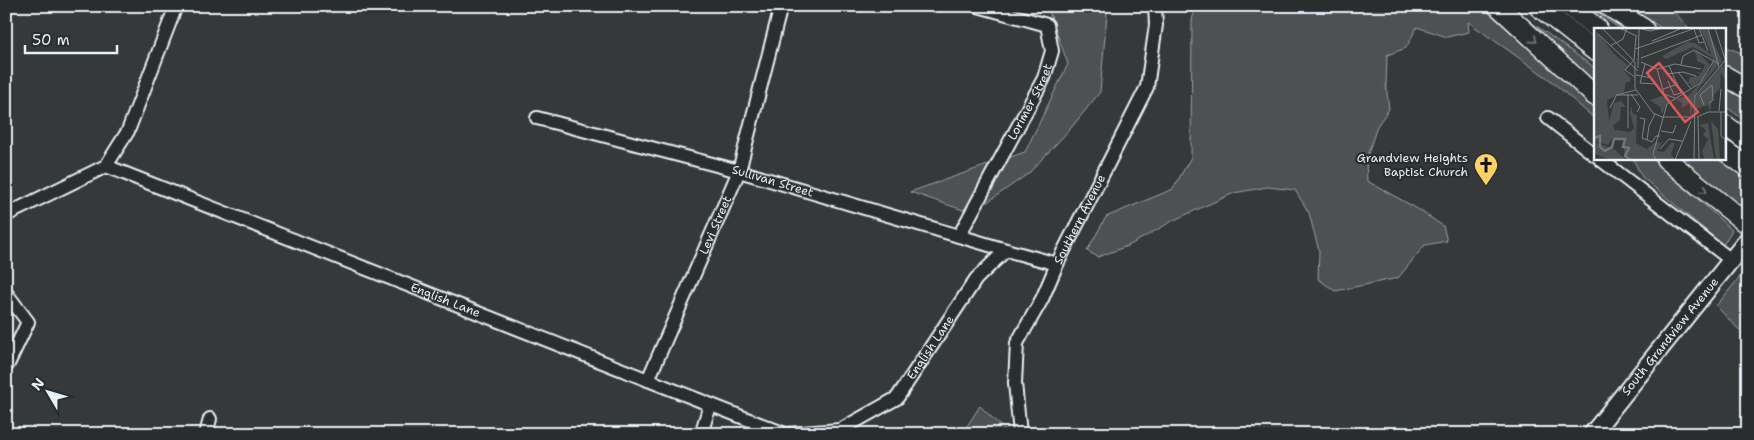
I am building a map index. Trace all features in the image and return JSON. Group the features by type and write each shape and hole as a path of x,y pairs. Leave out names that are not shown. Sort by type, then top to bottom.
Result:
{"highway":[{"path":"1498,6 1594,95"},
{"path":"1538,6 1594,50"},
{"path":"1569,6 1597,28"},
{"path":"1608,6 1642,28"},
{"path":"1726,77 1748,88"},
{"path":"1726,126 1748,142"},
{"path":"1726,152 1748,168"},
{"path":"1667,160 1748,225"}],"main road":[{"name":"South Grandview Avenue","path":"1592,434 1748,239"}],"street":[{"path":"6,215 106,166 128,131 176,6"},
{"name":"Levi Street","path":"648,380 739,171 781,6"},
{"name":"Lorimer Street","path":"960,236 1044,78 1052,51 1047,25 978,6"},
{"name":"Southern Avenue","path":"1020,434 1014,384 1016,343 1042,299 1057,264 1147,87 1156,25 1156,6"},
{"name":"Sullivan Street","path":"537,118 739,171 1006,250"},
{"path":"1548,118 1594,154"},
{"path":"1601,160 1731,260"},
{"name":"English Lane","path":"106,166 786,434 840,430 897,398 976,279 1006,250"},
{"path":"1006,250 1057,264"},
{"path":"6,293 28,322 8,364"},
{"path":"701,434 710,405"},
{"path":"206,434 210,419"}],"shaded area":[{"path":"1047,6 1105,6 1107,14 1100,92 1071,128 1029,173 972,213 910,192 1025,152 1068,64"},
{"path":"1196,6 1481,6 1594,106 1594,118 1549,79 1468,22 1469,32 1447,37 1417,27 1406,48 1387,55 1386,85 1389,109 1377,126 1366,160 1367,181 1416,208 1443,226 1447,241 1425,245 1398,278 1335,291 1318,279 1319,251 1309,213 1295,190 1267,187 1234,193 1174,220 1130,245 1098,257 1087,251 1106,217 1173,189 1191,157 1192,20"},
{"path":"1593,6 1626,28 1619,28 1590,8"},
{"path":"1644,6 1669,7 1689,28 1661,28 1635,11"},
{"path":"1510,7 1594,67 1594,81"},
{"path":"1726,47 1748,55 1748,81 1726,69"},
{"path":"1726,89 1748,101 1748,123 1726,107"},
{"path":"1634,160 1654,160 1732,230 1723,245 1642,177"},
{"path":"1680,160 1721,160 1748,178 1748,210 1742,213"},
{"path":"1748,267 1748,339 1716,306"},
{"path":"980,406 1006,431 1003,434 962,434"}],"place":[{"name":"Grandview Heights Baptist Church","path":"1486,186"}]}
